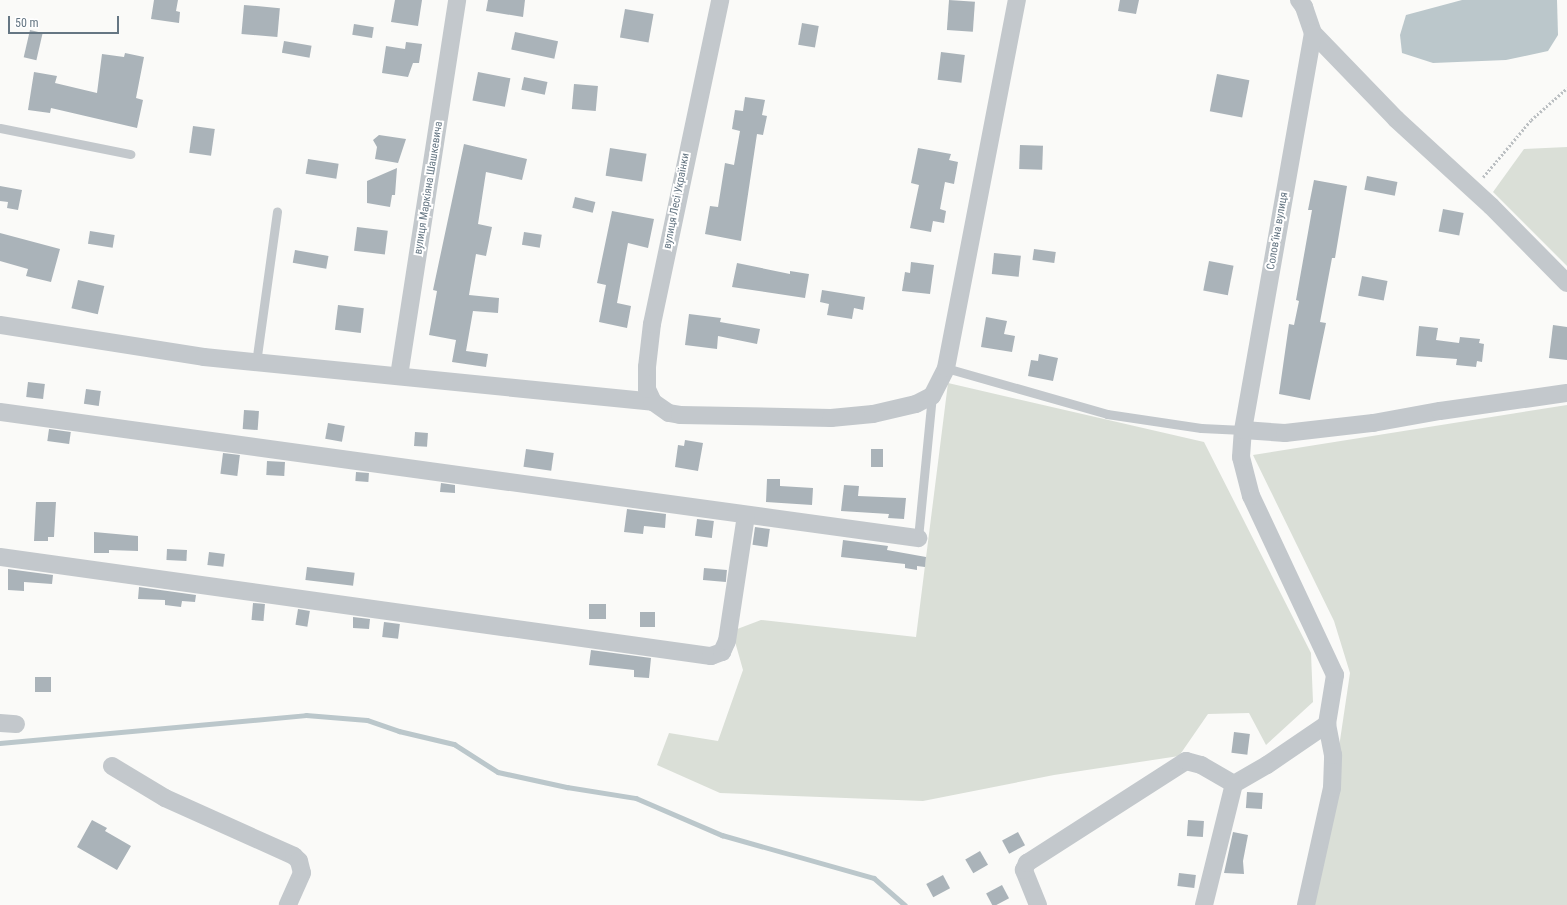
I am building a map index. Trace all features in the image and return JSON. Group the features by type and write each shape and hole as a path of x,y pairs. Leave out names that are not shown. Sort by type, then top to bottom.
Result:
{"street":[{"name":"вулиця Маркіяна Шашкевича","path":"398,376 458,0"},
{"name":"вулиця Лесі Українки","path":"653,402 647,389 647,367 652,324 720,0"},
{"path":"0,325 256,364 398,376 653,402 669,413 680,415 831,418 873,414 916,404 932,396 946,368 1017,0"},
{"path":"1304,2 1313,33 1396,119 1473,190 1567,283"},
{"name":"Соловʼїна вулиця","path":"1313,33 1243,430 1241,457 1251,496 1335,676 1326,724"},
{"path":"1243,430 1262,433 1293,433 1373,424 1440,411 1567,394"},
{"path":"0,412 918,538"},
{"path":"0,557 711,656 722,652 727,641 746,515"},
{"path":"1204,905 1234,784 1267,765 1326,724 1334,770 1306,905"},
{"path":"1038,905 1024,870 1027,863 1186,761 1201,765 1234,784"},
{"path":"112,766 165,798 294,856 299,861 302,873 288,905"}],"lane":[{"path":"0,128 130,154"},
{"path":"256,364 277,211"},
{"path":"946,368 1107,414 1201,428 1243,430"},
{"path":"918,538 932,396"}],"path":[{"path":"1473,190 1531,120 1567,88"}],"shaded area":[{"path":"1462,0 1557,0 1558,35 1548,51 1506,60 1433,63 1402,53 1400,35 1406,15"},
{"path":"1567,147 1567,266 1493,192 1524,149"},
{"path":"948,383 1204,442 1311,653 1313,702 1266,745 1249,713 1208,714 1179,756 1054,775 923,801 720,793 657,765 669,733 718,741 743,670 732,631 761,620 916,637"},
{"path":"1567,405 1567,905 1309,905 1331,801 1350,673 1334,621 1253,455"}],"building":[{"path":"154,0 178,0 176,11 180,12 179,23 151,19"},
{"path":"395,0 422,0 418,26 391,22"},
{"path":"488,0 525,0 523,17 486,11"},
{"path":"949,0 975,2 973,32 947,30"},
{"path":"1120,0 1139,0 1136,14 1118,11"},
{"path":"244,5 280,8 277,37 241,34"},
{"path":"625,9 654,14 649,43 620,38"},
{"path":"802,23 819,26 815,48 798,45"},
{"path":"354,24 374,27 372,38 352,35"},
{"path":"30,30 43,33 36,60 24,57"},
{"path":"515,32 558,41 554,59 511,50"},
{"path":"284,41 312,46 309,58 282,53"},
{"path":"406,42 422,44 419,63 413,63 408,77 382,73 386,46 405,49"},
{"path":"941,52 965,55 961,83 938,80"},
{"path":"125,53 144,57 136,98 143,100 137,128 51,108 50,113 28,110 34,72 57,76 55,83 97,93 102,54 124,57"},
{"path":"478,72 510,78 505,107 472,100"},
{"path":"1217,74 1249,80 1242,118 1210,111"},
{"path":"524,77 547,82 545,95 521,90"},
{"path":"574,84 598,86 596,111 572,109"},
{"path":"745,97 765,100 762,115 767,116 763,135 757,134 741,241 705,234 710,206 718,207 725,163 734,165 740,131 732,129 735,110 743,111"},
{"path":"193,126 215,129 211,156 189,153"},
{"path":"379,135 406,139 398,163 375,159 377,147 373,140"},
{"path":"464,144 527,159 522,180 486,172 478,224 492,227 486,256 476,254 469,295 499,298 498,313 473,311 466,351 488,354 486,367 452,362 456,340 429,335 437,291 433,290"},
{"path":"1020,145 1043,146 1042,170 1019,169"},
{"path":"610,148 647,154 642,181 606,176"},
{"path":"918,148 951,154 949,160 958,162 954,184 945,182 940,209 946,211 944,223 933,221 931,232 910,228 919,185 911,183"},
{"path":"308,159 339,164 336,179 306,174"},
{"path":"397,168 395,195 392,195 390,207 367,203 367,181"},
{"path":"1367,176 1397,182 1395,196 1364,190"},
{"path":"1314,180 1347,186 1335,258 1332,258 1320,322 1326,323 1310,400 1279,394 1289,324 1294,325 1299,301 1296,300 1312,210 1308,210"},
{"path":"0,186 22,190 18,210 7,208 8,202 0,201"},
{"path":"575,197 595,202 593,213 572,208"},
{"path":"1443,209 1464,213 1459,236 1439,232"},
{"path":"612,211 654,219 648,248 628,243 617,303 631,306 627,328 599,322 606,285 597,283"},
{"path":"357,227 388,231 385,255 354,251"},
{"path":"90,231 115,235 113,248 88,244"},
{"path":"524,232 542,235 540,248 522,245"},
{"path":"0,233 60,249 51,282 26,276 28,269 0,261"},
{"path":"1034,249 1056,252 1054,263 1032,260"},
{"path":"295,250 328,256 326,269 293,263"},
{"path":"994,253 1021,256 1019,277 992,274"},
{"path":"1209,261 1234,266 1228,295 1203,290"},
{"path":"911,262 934,265 930,294 902,291 905,272 910,273"},
{"path":"737,263 790,274 790,271 809,274 805,298 732,287"},
{"path":"1362,276 1388,281 1384,301 1358,296"},
{"path":"78,280 104,286 98,314 71,308"},
{"path":"822,290 865,297 863,310 854,308 852,319 827,315 829,304 820,302"},
{"path":"338,305 364,308 361,333 335,330"},
{"path":"689,314 721,318 720,322 760,329 757,344 718,336 717,349 685,345"},
{"path":"986,317 1007,321 1004,334 1015,336 1012,352 981,347"},
{"path":"1553,325 1567,327 1567,360 1549,358"},
{"path":"1419,326 1438,328 1436,340 1459,343 1460,337 1480,339 1479,343 1484,344 1482,362 1477,361 1476,367 1456,365 1457,359 1416,356"},
{"path":"1039,354 1058,358 1053,381 1028,376 1031,360 1038,361"},
{"path":"28,382 45,384 43,399 26,397"},
{"path":"86,389 101,391 99,406 84,404"},
{"path":"244,410 259,411 258,430 243,429"},
{"path":"328,423 345,426 342,442 325,439"},
{"path":"49,429 71,432 69,444 47,441"},
{"path":"415,432 428,433 427,447 414,446"},
{"path":"685,440 703,443 698,471 675,467 678,445 684,446"},
{"path":"526,449 554,453 551,471 523,467"},
{"path":"871,449 883,449 883,467 871,467"},
{"path":"223,453 240,455 237,476 220,474"},
{"path":"267,461 285,462 284,476 266,475"},
{"path":"356,472 369,473 368,482 355,481"},
{"path":"767,479 780,479 780,486 813,488 812,505 766,502"},
{"path":"441,483 455,485 455,493 440,492"},
{"path":"844,485 859,486 858,496 906,498 904,519 888,518 889,514 841,511"},
{"path":"36,502 56,502 54,537 48,537 48,541 34,541"},
{"path":"627,509 666,514 665,528 644,526 643,534 624,532"},
{"path":"697,519 714,521 712,538 695,536"},
{"path":"755,527 770,529 767,547 752,545"},
{"path":"94,532 138,536 138,551 109,550 109,553 94,553"},
{"path":"843,540 888,546 887,550 926,557 925,567 917,566 917,570 905,568 905,564 841,557"},
{"path":"167,549 187,550 186,561 166,560"},
{"path":"209,552 225,554 223,567 207,565"},
{"path":"307,567 355,573 353,586 305,580"},
{"path":"704,568 727,570 726,582 703,580"},
{"path":"8,569 53,575 52,584 24,582 24,591 8,590"},
{"path":"139,587 196,595 195,602 182,601 181,607 165,605 165,600 138,599"},
{"path":"253,603 265,604 263,621 252,620"},
{"path":"589,604 606,604 606,619 589,619"},
{"path":"298,609 310,611 307,627 295,625"},
{"path":"640,612 655,612 655,627 640,627"},
{"path":"353,617 370,619 369,629 353,628"},
{"path":"384,622 400,624 398,639 382,637"},
{"path":"591,650 651,658 649,678 634,677 634,670 589,665"},
{"path":"35,677 51,677 51,692 35,692"},
{"path":"1234,732 1250,734 1247,755 1231,753"},
{"path":"1247,792 1263,793 1262,809 1246,808"},
{"path":"92,820 107,828 105,831 131,846 117,870 77,847"},
{"path":"1188,820 1204,821 1203,837 1187,836"},
{"path":"1018,832 1025,845 1009,854 1002,840"},
{"path":"1233,832 1248,835 1243,861 1244,874 1224,873"},
{"path":"980,851 988,865 973,873 965,860"},
{"path":"1179,873 1196,875 1194,888 1177,886"},
{"path":"943,875 950,888 933,897 926,884"},
{"path":"1002,885 1009,898 996,905 992,905 986,893"}],"waterway":[{"path":"0,743 306,715 367,720 399,731 454,744 498,772 567,787 636,798 722,835 874,878 905,905"}]}
